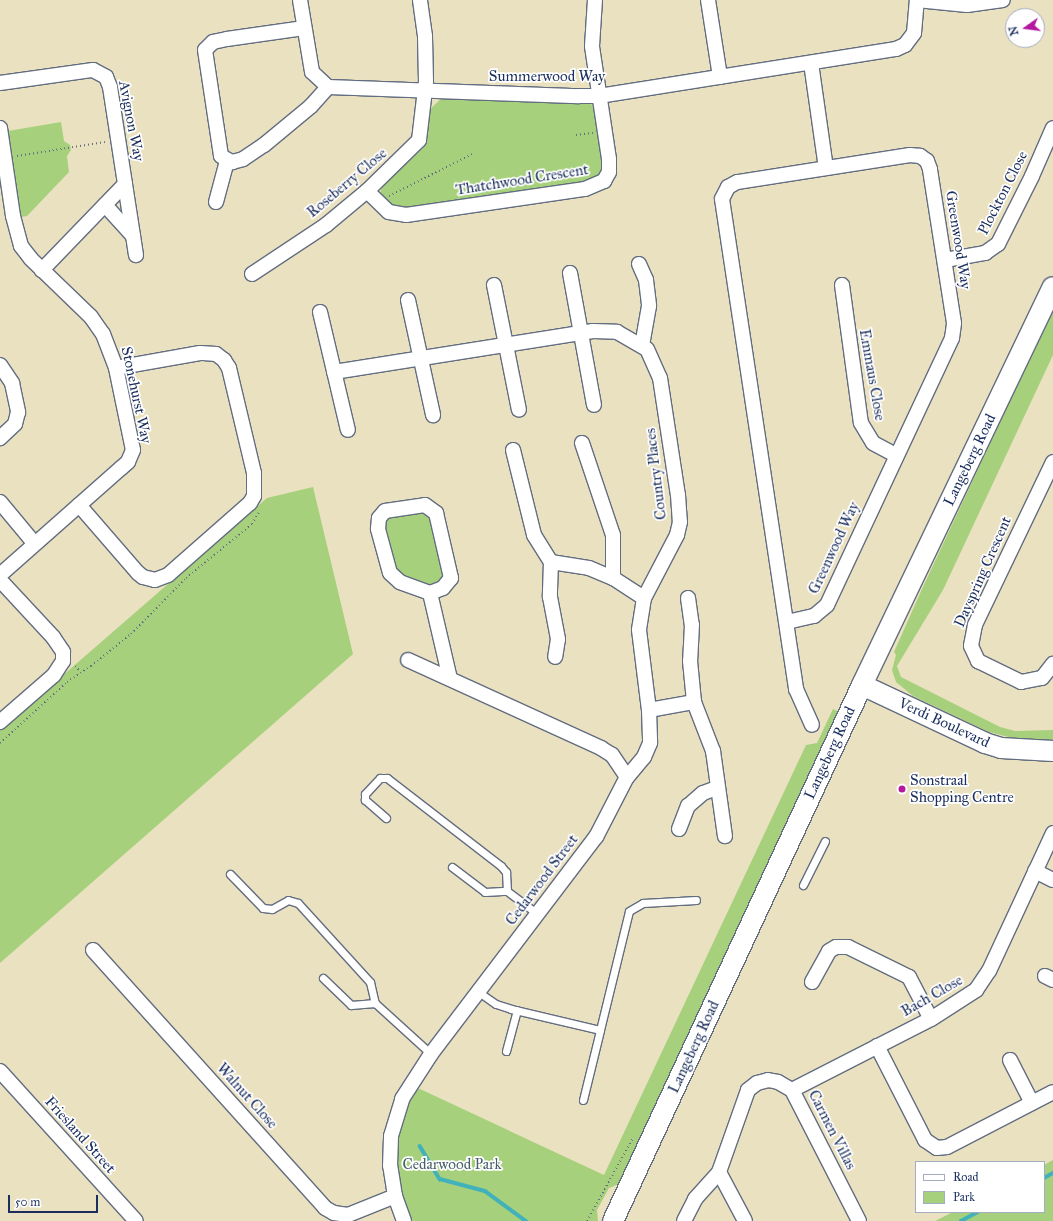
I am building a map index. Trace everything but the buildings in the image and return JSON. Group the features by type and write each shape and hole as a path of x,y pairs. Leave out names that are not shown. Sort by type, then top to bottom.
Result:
{"main road":[{"name":"Langeberg Road","path":"609,1214 1053,287"},
{"name":"Verdi Boulevard","path":"862,685 985,743 1001,748 1053,751"}],"street":[{"path":"300,0 312,72 328,87 311,106 264,145 243,159 228,161 221,156 218,146 205,50 213,42 304,28"},
{"name":"Roseberry Close","path":"252,274 326,225 367,191 419,140 424,92 425,36 420,0"},
{"name":"Thatchwood Crescent","path":"367,191 379,204 394,214 406,215 594,187 604,181 609,172 605,131 592,46 594,0"},
{"path":"708,0 720,77"},
{"path":"917,0 967,5 1004,0"},
{"name":"Summerwood Way","path":"328,87 424,92 599,96 900,48 914,33 917,0"},
{"path":"812,63 826,168"},
{"name":"Avignon Way","path":"0,83 87,70 99,72 106,77 110,87 136,255"},
{"name":"Stonehurst Way","path":"0,128 4,158 7,217 21,246 42,270 98,326 116,368 132,442 131,456 121,468 79,506 34,543 0,575"},
{"name":"Plockton Close","path":"945,260 985,253 998,244 1032,176 1053,128"},
{"name":"Greenwood Way","path":"910,155 920,156 927,161 945,260 954,323 952,338 827,604 814,616 786,622 722,199 725,190 732,184 826,168 910,155"},
{"path":"216,202 228,161"},
{"name":"Avignon Way","path":"42,270 125,184"},
{"path":"105,205 133,236"},
{"path":"639,264 646,280 649,306 642,344"},
{"path":"570,273 594,405"},
{"path":"494,285 519,410"},
{"name":"Emmaus Close","path":"842,285 861,423 873,443 896,455"},
{"path":"408,300 433,415"},
{"path":"320,312 348,430"},
{"name":"Country Places","path":"334,372 581,333 618,332 642,344 652,357 660,378 680,510 677,535 644,598 639,630 651,735"},
{"path":"79,506 138,573 148,580 155,580 168,576 252,499 256,490 254,473 231,375 224,360 216,354 200,354 116,368"},
{"path":"0,365 12,383 18,412 15,424 0,438"},
{"path":"582,443 612,531 612,578"},
{"path":"513,450 534,535 551,562 550,597 558,639 555,657"},
{"name":"Dayspring Crescent","path":"1053,462 975,625 971,646 978,661 1021,682 1042,678 1053,664"},
{"path":"0,502 34,543"},
{"path":"425,505 436,513 451,578 442,588 430,593 400,582 390,573 378,530 379,518 385,510 425,505"},
{"path":"551,562 580,565 612,578 644,598"},
{"path":"0,580 53,637 63,652 63,661 54,675 0,722"},
{"path":"430,593 450,679"},
{"path":"688,598 692,625 690,661 694,702 709,735 725,836"},
{"path":"786,622 797,693 812,725"},
{"path":"408,660 607,751 627,777"},
{"path":"649,710 694,702"},
{"name":"Cedarwood Street","path":"404,1221 395,1196 390,1166 394,1123 408,1087 430,1054 480,992 596,837 627,777 644,757 651,735"},
{"path":"679,830 688,806 703,793 717,788"},
{"name":"Bach Close","path":"792,1090 931,1019 966,999 981,984 1053,833"},
{"path":"1035,871 1053,880"},
{"path":"812,982 829,951 836,947 848,947 909,977 931,1019"},
{"name":"Walnut Close","path":"93,950 325,1208 334,1213 348,1215 395,1196"},
{"path":"877,1046 925,1140 932,1146 946,1147 1053,1092"},
{"path":"1010,1060 1032,1103"},
{"name":"Friesland Street","path":"0,1071 136,1221"},
{"name":"Carmen Villas","path":"684,1221 695,1199 719,1172 744,1100 752,1086 764,1081 773,1080 792,1090 859,1221"},
{"path":"719,1172 745,1221"}],"lane":[{"path":"386,818 364,800 365,794 380,778 387,778 501,866 506,872 507,891"},
{"path":"803,885 825,841"},
{"path":"452,867 485,892 507,891 538,914"},
{"path":"230,874 262,908 272,909 288,900 298,903 370,982 375,1003 430,1054"},
{"path":"583,1100 629,911 643,903 696,900"},
{"path":"324,978 351,1005 375,1003"},
{"path":"480,992 496,1004 600,1030"},
{"path":"506,1051 517,1010"}],"path":[{"path":"576,135 605,131"},
{"path":"4,158 118,140"},
{"path":"379,204 387,197 472,154"},
{"path":"0,743 67,682 109,652 186,578 252,524 260,508 252,499"},
{"path":"597,1202 609,1214"}],"green space":[{"path":"443,97 590,103 596,109 606,168 598,181 405,211 394,209 380,195 382,185 423,148 426,140 428,111"},
{"path":"61,122 64,141 70,145 71,150 67,156 69,172 27,216 21,217 8,131"},
{"path":"1053,309 1053,355 943,590 897,666 901,677 1000,727 1015,731 1053,730 1053,741 1024,741 989,732 913,696 896,682 892,670 896,655 894,652 922,589"},
{"path":"313,487 353,654 0,963 0,730 267,498"},
{"path":"429,511 447,578 430,588 398,576 383,525 385,517"},
{"name":"Cedarwood Park","path":"833,709 840,712 788,818 731,948 621,1183 609,1188 597,1210 598,1221 411,1221 403,1204 395,1166 396,1142 406,1104 414,1090 420,1089 604,1175 806,745 817,743"},
{"path":"1053,1160 1053,1221 935,1221 951,1213 1045,1213 1045,1164"}],"waterway":[{"path":"420,1146 440,1179 485,1191 526,1221"},
{"path":"1045,1177 1053,1173"},
{"path":"961,1221 976,1213"}],"place":[{"name":"Sonstraal Shopping Centre","path":"902,789"}]}
